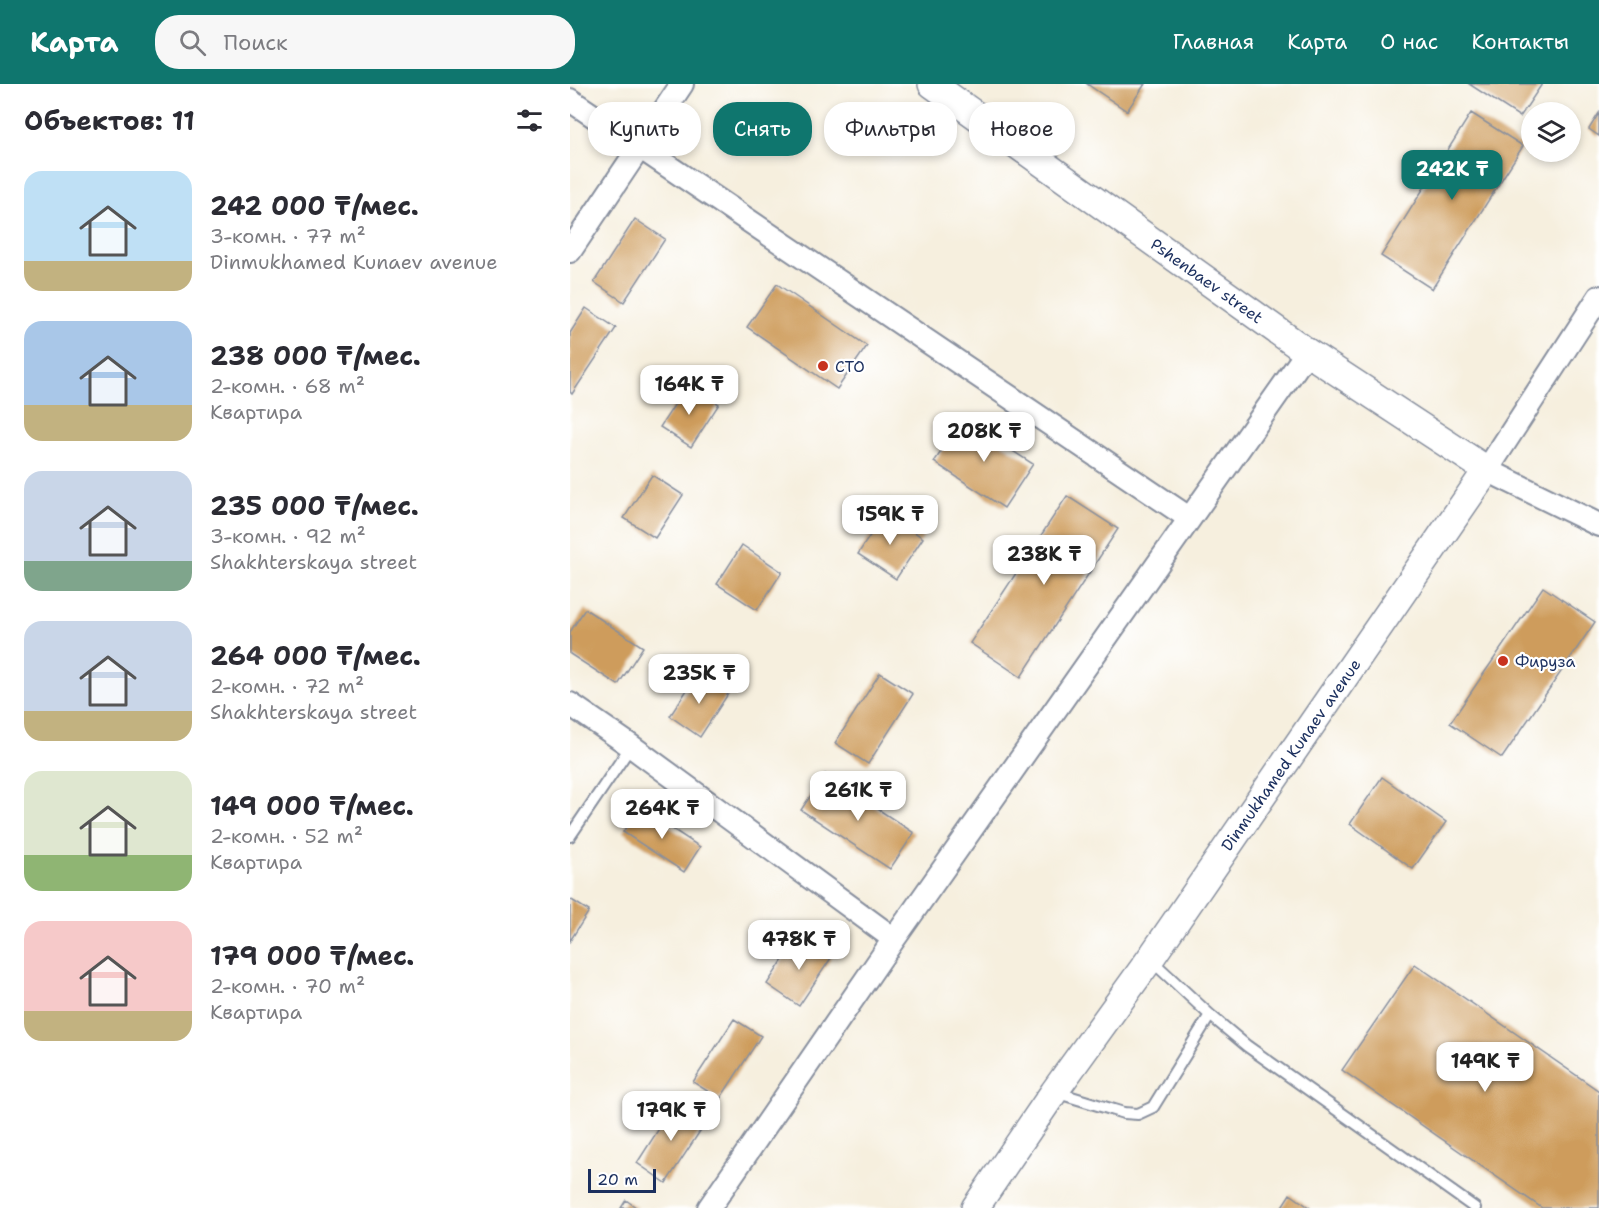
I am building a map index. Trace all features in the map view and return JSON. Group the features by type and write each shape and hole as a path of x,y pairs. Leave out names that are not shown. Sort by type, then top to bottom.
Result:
{"street":[{"path":"670,102 682,84"},
{"name":"Pshenbaev street","path":"932,84 1307,352 1487,470"},
{"path":"570,100 588,113"},
{"path":"570,251 634,156"},
{"path":"651,156 1189,518"},
{"name":"Dinmukhamed Kunaev avenue","path":"975,1208 1054,1092 1150,959 1487,470 1599,297"},
{"path":"710,1208 894,939 1307,352"},
{"path":"1487,470 1599,525"},
{"path":"570,704 631,746 894,939"}],"lane":[{"path":"570,836 631,746"},
{"path":"1150,959 1247,1046 1474,1208"},
{"path":"1054,1092 1124,1113 1138,1114 1153,1107 1210,1015"}],"building":[{"path":"1087,84 1145,84 1127,111"},
{"path":"1469,84 1542,84 1530,102 1521,102 1520,117"},
{"path":"1471,113 1521,145 1521,149 1432,289 1381,256"},
{"path":"1599,113 1599,136 1589,129"},
{"path":"635,219 665,239 624,302 594,282"},
{"path":"777,284 867,346 837,389 747,327"},
{"path":"586,308 616,328 572,394 570,392 570,333"},
{"path":"688,384 719,404 691,447 660,427"},
{"path":"963,419 1033,464 1004,508 934,462"},
{"path":"652,475 683,495 655,538 624,518"},
{"path":"1067,496 1118,529 1021,677 970,643"},
{"path":"885,512 923,538 896,579 858,554"},
{"path":"742,545 782,572 757,610 717,584"},
{"path":"1543,587 1595,622 1502,758 1450,723"},
{"path":"585,609 643,647 618,685 570,654 570,632"},
{"path":"698,673 728,694 700,737 670,716"},
{"path":"880,673 913,694 868,764 835,743"},
{"path":"825,774 914,833 890,869 801,810"},
{"path":"1382,777 1446,822 1413,869 1350,824"},
{"path":"639,807 700,847 684,872 623,832"},
{"path":"570,899 589,911 570,941"},
{"path":"798,937 831,958 799,1006 767,984"},
{"path":"1415,964 1599,1091 1599,1208 1542,1208 1342,1070"},
{"path":"734,1019 761,1036 720,1099 693,1082"},
{"path":"676,1102 706,1122 666,1183 637,1163"},
{"path":"1290,1194 1310,1208 1281,1208"},
{"path":"626,1200 637,1208 621,1208"}],"place":[{"name":"СТО","path":"823,366"},
{"name":"Фируза","path":"1503,661"}]}
